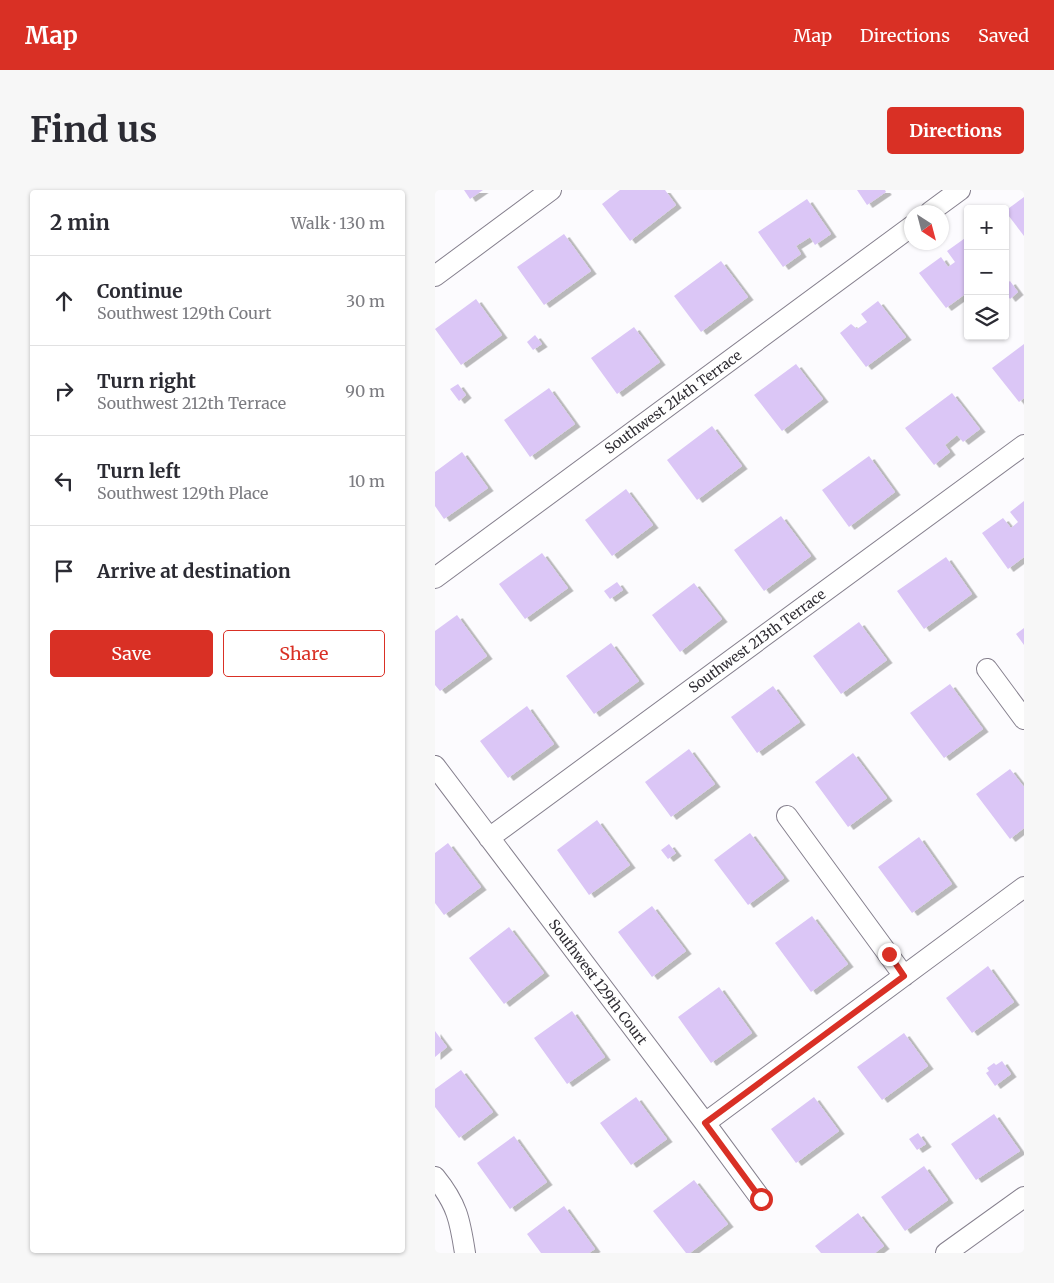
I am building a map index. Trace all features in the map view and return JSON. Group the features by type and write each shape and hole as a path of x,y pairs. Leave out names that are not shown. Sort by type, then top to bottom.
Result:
{"street":[{"path":"435,276 551,190"},
{"path":"939,205 960,190"},
{"name":"Southwest 214th Terrace","path":"435,578 904,231"},
{"name":"Southwest 213th Terrace","path":"489,838 1024,444"},
{"path":"987,669 1024,719"},
{"name":"Southwest 129th Court","path":"435,766 761,1199"},
{"path":"787,816 904,976"},
{"path":"705,1123 1024,887"},
{"path":"435,1177 449,1195 456,1210 461,1226 465,1253"},
{"path":"946,1253 1024,1197"}],"building":[{"path":"464,190 483,190 470,199"},
{"path":"620,190 665,190 676,205 630,241 602,204"},
{"path":"857,190 885,190 886,192 867,205"},
{"path":"1024,197 1024,236 1009,216 1009,208"},
{"path":"807,199 831,234 815,245 810,237 796,246 801,254 783,267 758,232"},
{"path":"564,234 591,271 544,305 517,267"},
{"path":"964,239 964,295 946,308 919,273 941,257 948,267 955,262 947,251"},
{"path":"721,261 748,297 701,332 674,296"},
{"path":"1009,282 1018,292 1010,299 1009,298"},
{"path":"476,299 502,335 461,365 435,329"},
{"path":"878,301 906,337 866,367 840,333 851,324 857,329 867,322 861,314"},
{"path":"634,327 660,362 617,394 591,358"},
{"path":"535,335 542,344 533,350 527,342"},
{"path":"1024,344 1024,398 1019,402 992,368"},
{"path":"796,364 823,399 782,431 754,395"},
{"path":"458,384 466,395 459,401 450,389"},
{"path":"549,388 575,424 530,457 504,420"},
{"path":"952,393 980,429 963,442 957,435 945,445 950,452 934,465 905,428"},
{"path":"712,426 742,466 697,500 667,460"},
{"path":"462,452 488,488 444,519 435,506 435,472"},
{"path":"869,456 895,492 849,527 822,490"},
{"path":"626,489 653,525 612,556 585,520"},
{"path":"1024,501 1024,557 1008,569 982,533 1003,518 1011,528 1018,522 1010,512"},
{"path":"781,516 811,556 764,591 734,550"},
{"path":"542,553 568,588 525,619 499,584"},
{"path":"946,557 972,594 924,629 897,591"},
{"path":"617,582 623,590 610,599 604,591"},
{"path":"694,583 722,619 680,652 652,615"},
{"path":"457,615 487,656 440,691 435,685 435,631"},
{"path":"859,622 887,660 841,694 813,656"},
{"path":"1024,628 1024,645 1016,634"},
{"path":"611,643 639,681 594,714 566,676"},
{"path":"950,684 983,729 944,758 910,713"},
{"path":"773,686 800,722 757,753 731,717"},
{"path":"527,706 554,744 508,778 480,741"},
{"path":"689,749 715,784 671,817 645,782"},
{"path":"853,753 887,798 848,827 815,782"},
{"path":"1010,769 1024,787 1024,828 1010,839 976,794"},
{"path":"597,820 630,865 589,895 557,850"},
{"path":"750,833 784,878 748,905 714,860"},
{"path":"919,837 952,884 912,913 878,867"},
{"path":"448,843 481,887 444,915 435,903 435,853"},
{"path":"669,844 676,853 668,859 661,850"},
{"path":"652,906 686,951 652,977 618,932"},
{"path":"812,916 848,964 811,992 775,943"},
{"path":"509,927 544,973 504,1004 469,958"},
{"path":"988,966 1014,1002 972,1033 946,998"},
{"path":"719,987 752,1033 711,1063 678,1017"},
{"path":"572,1011 605,1057 567,1084 534,1038"},
{"path":"435,1031 447,1047 435,1057"},
{"path":"904,1033 928,1066 882,1100 857,1067"},
{"path":"1002,1061 1011,1074 995,1086 986,1073 989,1071 987,1068 994,1063 996,1065"},
{"path":"461,1070 493,1112 459,1138 435,1107 435,1089"},
{"path":"636,1097 667,1139 631,1165 600,1123"},
{"path":"814,1097 839,1131 796,1163 771,1129"},
{"path":"994,1114 1020,1151 976,1180 951,1144"},
{"path":"918,1133 926,1144 917,1150 909,1139"},
{"path":"514,1136 547,1182 510,1209 477,1163"},
{"path":"924,1166 948,1200 905,1231 881,1197"},
{"path":"694,1180 728,1224 690,1253 686,1253 653,1211"},
{"path":"564,1206 595,1249 589,1253 541,1253 527,1234"},
{"path":"858,1213 884,1246 875,1253 821,1253 815,1246"}],"route":[{"path":"761,1199 705,1123 904,976 889,954"}]}
